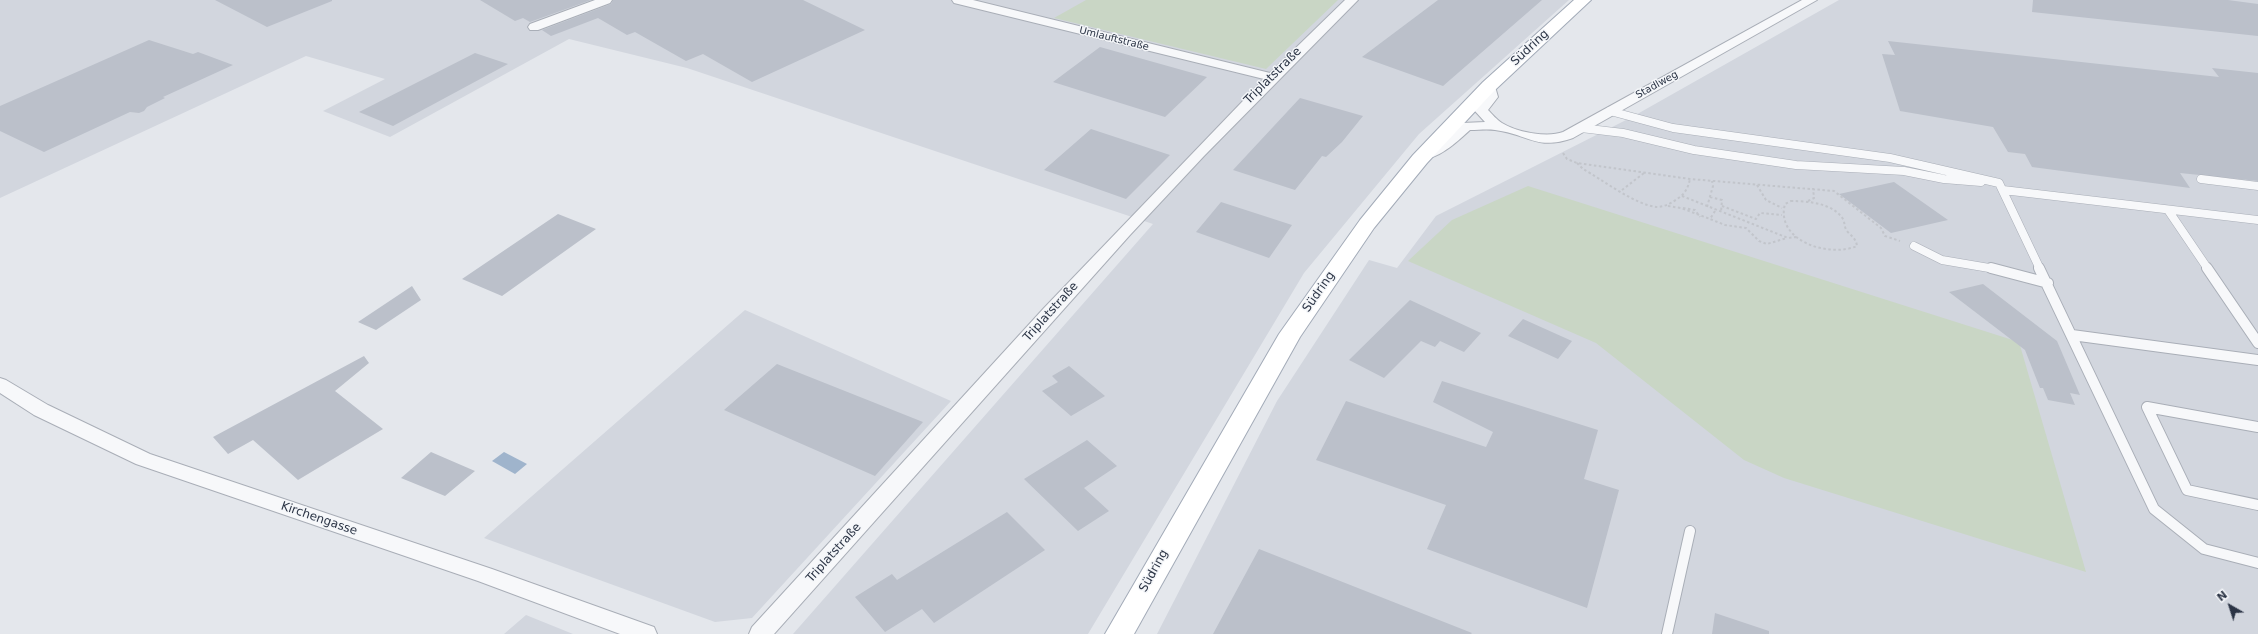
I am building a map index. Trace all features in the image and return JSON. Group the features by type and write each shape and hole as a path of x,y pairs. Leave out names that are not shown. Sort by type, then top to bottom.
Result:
{"main road":[{"name":"Südring","path":"1119,634 1290,334 1367,224 1420,159 1489,86 1583,0"}],"street":[{"path":"534,27 606,0"},
{"name":"Umlauftstraße","path":"958,0 1271,78"},
{"name":"Triplatstraße","path":"760,634 1149,204 1271,78 1352,0"},
{"name":"Stadlweg","path":"1554,140 1581,128 1811,0"},
{"path":"1489,86 1491,97 1481,110 1497,126"},
{"path":"1420,159 1448,142 1467,126 1497,126 1531,137 1554,140"},
{"name":"Kirchengasse","path":"0,384 41,410 143,460 485,575 646,634"}],"lane":[{"path":"1610,111 1642,123 1671,129 1778,142 1873,156 1962,172 2001,187 2048,283 2154,509 2204,549 2258,563"},
{"path":"1581,128 1623,133 1694,150 1796,165 1904,171 1944,179 2001,187 2168,210 2258,220"},
{"path":"2200,179 2258,186"},
{"path":"2168,210 2258,343"},
{"path":"1914,246 1942,260 1983,266 2048,283"},
{"path":"2072,335 2258,360"},
{"path":"2258,426 2147,407 2186,490 2258,505"},
{"path":"1668,634 1690,531"}],"path":[{"path":"1554,140 1567,159 1577,162 1690,179 1813,188 1834,191 1882,228 1885,236 1914,246"},
{"path":"1577,162 1583,168 1656,208 1668,206 1695,210 1700,217 1725,225 1746,228 1759,241 1767,244 1796,237"},
{"path":"1622,190 1644,173"},
{"path":"1668,206 1688,190 1690,179"},
{"path":"1707,207 1713,186 1712,181"},
{"path":"1757,185 1761,196 1774,205 1782,208"},
{"path":"1807,201 1814,198 1813,188"},
{"path":"1682,196 1715,211 1788,238"},
{"path":"1710,197 1722,200 1721,212"},
{"path":"1791,201 1807,201 1826,207 1843,219 1846,230 1857,241 1857,246 1843,251 1833,251 1796,237 1789,232 1782,216 1782,208 1785,204 1791,201"},
{"path":"1722,206 1756,219 1760,213 1782,216"},
{"path":"1710,219 1715,211"}],"shaded area":[{"path":"0,0 1569,0 1419,134 1304,273 1088,634 793,634 1153,224 687,68 569,39 390,137 323,111 385,79 306,56 0,198"},
{"path":"1839,0 2258,0 2258,634 1157,634 1277,401 1369,260 1397,268 1436,216 1632,117"},
{"path":"745,310 951,401 752,618 715,622 484,538"},
{"path":"526,615 573,634 504,634"}],"green space":[{"path":"1086,0 1338,0 1266,69 1054,18"},
{"path":"1528,186 2019,342 2086,572 1784,478 1744,460 1596,343 1408,261 1452,220"}],"water":[{"path":"504,452 527,464 515,474 492,461"}],"building":[{"path":"215,0 332,0 332,1 267,27"},
{"path":"480,0 591,0 530,22 523,18 515,21"},
{"path":"613,0 803,0 865,30 752,82 703,54 686,61 635,32 627,35 598,18 551,36 542,30 611,4"},
{"path":"1438,0 1542,0 1443,86 1362,57"},
{"path":"2033,0 2228,0 2258,4 2258,36 2032,12"},
{"path":"149,40 193,54 198,52 233,65 163,97 165,98 147,107 144,111 139,113 130,112 44,152 0,131 0,106"},
{"path":"1888,41 2219,77 2212,68 2258,73 2258,181 2180,173 2190,188 2032,167 2025,154 2008,152 1993,127 1900,111 1882,54 1895,55"},
{"path":"1100,47 1207,77 1165,117 1053,82"},
{"path":"475,53 508,64 393,126 359,112"},
{"path":"1300,98 1363,116 1342,142 1326,157 1322,156 1295,190 1233,170"},
{"path":"1091,129 1170,155 1126,199 1044,170"},
{"path":"1894,182 1948,220 1891,233 1839,194"},
{"path":"1221,202 1292,225 1269,258 1196,232"},
{"path":"558,214 596,229 502,296 462,279"},
{"path":"1983,284 2057,341 2080,395 2070,393 2075,405 2048,400 2043,388 2040,388 2025,350 1949,292"},
{"path":"412,286 421,300 376,330 358,322"},
{"path":"1410,300 1481,333 1464,352 1440,341 1435,347 1421,341 1384,378 1349,360"},
{"path":"1523,319 1572,341 1558,359 1508,336"},
{"path":"364,356 369,363 335,391 383,429 298,480 253,440 228,454 213,437"},
{"path":"777,364 923,422 875,476 724,410"},
{"path":"1069,366 1105,396 1071,416 1042,391 1058,382 1052,376"},
{"path":"1442,381 1598,430 1584,479 1619,490 1587,608 1427,549 1446,505 1316,460 1346,401 1486,447 1493,432 1433,402"},
{"path":"1087,440 1117,466 1084,488 1109,511 1078,531 1024,479"},
{"path":"431,452 475,471 445,496 401,478"},
{"path":"1007,512 1045,550 934,623 922,609 885,632 855,597 892,574 897,580"},
{"path":"1259,549 1472,633 1213,634"},
{"path":"1715,613 1769,631 1769,634 1712,634"}]}
